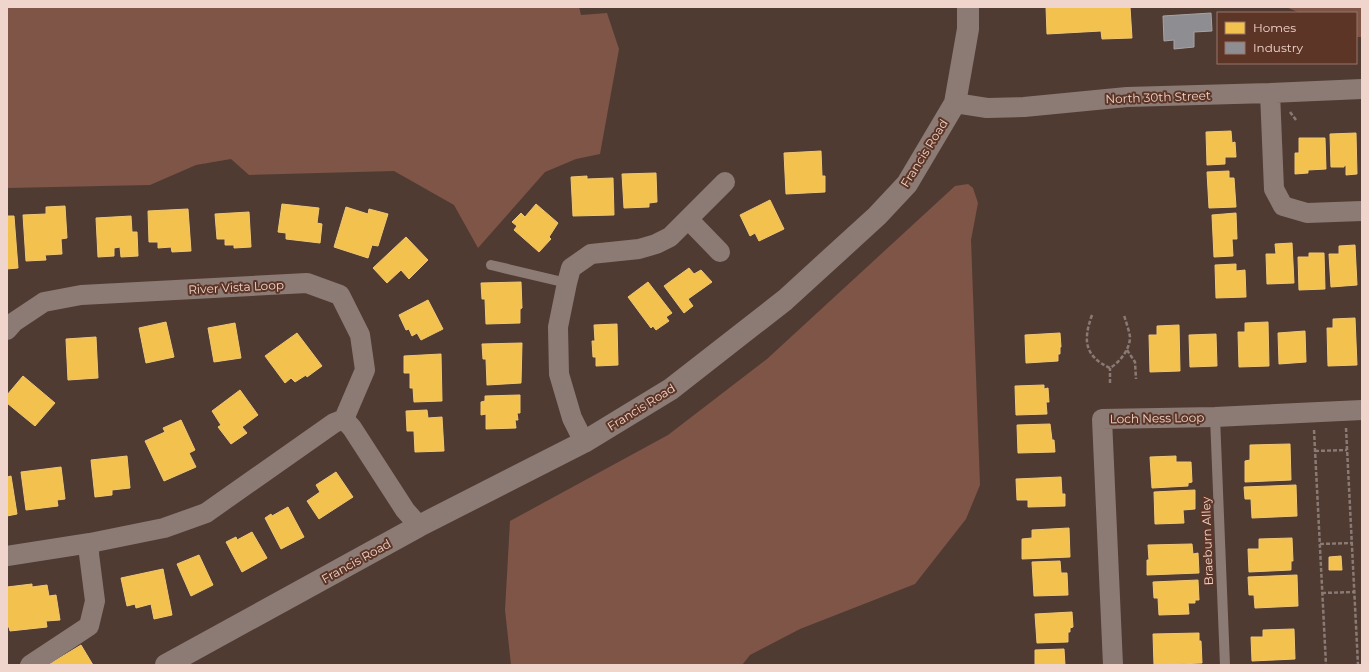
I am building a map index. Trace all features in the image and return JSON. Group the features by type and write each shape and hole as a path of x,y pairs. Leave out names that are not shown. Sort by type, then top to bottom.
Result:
{"street":[{"name":"Francis Road","path":"172,664 419,526 584,442 671,389 785,300 878,216 907,184 955,103 968,29 968,7"},
{"name":"North 30th Street","path":"955,103 987,108 1024,107 1127,97 1362,89"},
{"path":"1270,93 1274,189 1283,206 1307,213 1362,211"},
{"path":"584,442 572,418 559,374 558,327 569,276 591,254 639,249 656,244 670,237 725,182"},
{"path":"688,219 720,252"},
{"name":"River Vista Loop","path":"9,323 44,302 81,295 307,283 340,295 360,335 365,370 344,419"},
{"name":"Loch Ness Loop","path":"1113,665 1102,420 1215,417 1362,410"},
{"path":"7,556 90,543 164,528 206,513 334,423 344,419 352,428 405,510 419,526"},
{"path":"30,665 90,626 95,601 88,554 90,543"}],"lane":[{"path":"491,265 569,276"},
{"name":"Braeburn Alley","path":"1215,417 1225,665"}],"path":[{"path":"1288,110 1296,120"},
{"path":"1092,315 1087,329 1086,342 1089,352 1098,362 1110,368"},
{"path":"1110,368 1121,358 1129,344 1130,336 1124,315"},
{"path":"1126,349 1135,362 1136,379"},
{"path":"1110,368 1110,383"},
{"path":"1346,428 1358,665"},
{"path":"1314,429 1326,665"},
{"path":"1315,451 1347,450"},
{"path":"1320,544 1352,543"},
{"path":"1322,593 1354,592"}],"shaded area":[{"path":"7,7 579,7 581,15 607,13 619,49 600,154 576,159 545,172 478,248 454,205 394,171 249,175 231,159 196,165 150,185 7,188"},
{"path":"1286,7 1362,7 1362,37 1357,37 1357,12 1298,12"},
{"path":"968,184 973,188 978,203 971,240 980,485 966,519 915,584 800,629 750,655 742,665 511,665 505,610 510,521 668,435 767,359 955,186"}],"building: Homes":[{"path":"1046,7 1130,7 1132,38 1102,39 1101,31 1047,34"},
{"path":"1231,131 1232,143 1235,142 1236,157 1225,157 1225,164 1207,165 1206,132"},
{"path":"1356,133 1357,174 1346,175 1346,165 1344,167 1331,167 1330,134"},
{"path":"1299,138 1325,138 1326,169 1308,170 1308,173 1295,174 1295,153 1299,153"},
{"path":"821,151 822,176 825,176 825,192 786,194 784,153"},
{"path":"1229,171 1229,178 1234,178 1236,207 1209,208 1207,172"},
{"path":"656,173 657,202 649,203 649,207 624,208 622,174"},
{"path":"587,176 587,179 613,178 614,215 573,216 571,177"},
{"path":"770,200 784,229 759,241 755,233 750,236 740,215"},
{"path":"282,204 319,208 317,223 322,224 320,243 286,239 286,233 278,232"},
{"path":"536,204 558,223 549,237 551,239 539,252 514,230 517,226 512,222 521,213 525,217"},
{"path":"65,206 67,238 61,239 62,254 45,255 46,260 26,261 23,215 46,214 46,207"},
{"path":"346,207 368,214 369,209 388,214 378,246 372,245 368,258 334,247"},
{"path":"188,209 191,251 172,252 171,247 158,248 158,242 149,242 148,211"},
{"path":"249,212 251,247 234,248 234,245 225,245 225,239 217,239 215,214"},
{"path":"1236,213 1237,239 1232,239 1233,256 1214,257 1212,215"},
{"path":"7,216 14,216 18,268 7,269"},
{"path":"131,216 132,232 137,232 138,256 121,257 120,247 114,248 114,256 98,257 96,218"},
{"path":"406,237 428,260 409,279 401,270 387,283 373,268"},
{"path":"1292,243 1294,283 1267,284 1266,254 1276,254 1275,244"},
{"path":"1355,245 1357,285 1331,287 1329,254 1339,254 1339,246"},
{"path":"1309,253 1324,253 1325,289 1299,290 1298,257 1309,257"},
{"path":"1236,264 1236,271 1245,270 1246,297 1216,298 1215,265"},
{"path":"689,268 694,274 701,270 712,282 688,299 693,306 684,313 664,286"},
{"path":"521,282 522,308 520,309 520,323 486,324 485,299 482,299 481,283"},
{"path":"648,282 672,313 666,317 669,321 656,330 653,326 651,328 628,297"},
{"path":"428,300 443,329 421,340 417,333 412,336 409,329 406,330 399,315"},
{"path":"1355,318 1357,365 1328,366 1327,328 1333,328 1333,319"},
{"path":"166,322 174,357 146,363 139,328"},
{"path":"1268,322 1269,366 1239,367 1238,332 1245,332 1245,323"},
{"path":"235,323 241,358 214,362 208,328"},
{"path":"617,324 618,365 596,366 596,357 593,357 592,341 595,341 594,325"},
{"path":"1179,325 1180,371 1150,372 1149,335 1157,335 1157,326"},
{"path":"1305,331 1306,362 1279,364 1278,333"},
{"path":"297,333 322,366 307,377 306,375 295,382 291,378 285,383 265,356"},
{"path":"1060,333 1061,347 1060,354 1058,354 1058,361 1026,363 1025,335"},
{"path":"1216,334 1217,366 1190,367 1189,335"},
{"path":"96,337 98,378 68,380 66,339"},
{"path":"522,343 521,383 487,385 486,359 483,359 482,344"},
{"path":"441,354 442,401 414,402 413,388 410,388 410,373 404,373 404,356"},
{"path":"23,376 55,403 35,426 7,403 7,395"},
{"path":"1044,385 1044,389 1048,388 1049,402 1046,402 1047,414 1016,415 1015,386"},
{"path":"240,390 258,415 242,427 247,433 231,444 218,427 221,425 212,411"},
{"path":"520,395 520,413 517,413 518,420 515,420 516,428 486,429 486,414 481,415 481,402 485,401 485,396"},
{"path":"427,410 428,418 442,417 444,451 415,452 414,431 407,431 406,411"},
{"path":"181,420 195,450 189,453 196,467 164,481 145,441 165,432 163,428"},
{"path":"1050,424 1055,452 1018,453 1017,425"},
{"path":"1290,444 1291,480 1245,482 1245,461 1250,460 1250,445"},
{"path":"127,456 130,488 112,490 112,495 95,497 91,460"},
{"path":"1176,456 1176,462 1191,462 1192,482 1188,483 1188,486 1152,488 1150,457"},
{"path":"61,467 65,499 57,500 58,506 26,510 21,472"},
{"path":"336,472 353,497 319,519 307,501 320,492 316,485"},
{"path":"11,476 17,514 7,516 7,477"},
{"path":"1061,477 1062,494 1065,494 1065,506 1028,507 1028,500 1017,500 1016,479"},
{"path":"1296,485 1297,516 1252,518 1251,499 1245,499 1244,487"},
{"path":"1195,490 1195,509 1183,510 1184,523 1155,524 1154,492"},
{"path":"288,507 304,537 281,549 265,518 271,514 272,516"},
{"path":"1069,528 1070,557 1022,559 1022,539 1032,538 1032,530"},
{"path":"252,532 267,558 242,572 226,542 236,537 237,540"},
{"path":"1292,538 1293,561 1291,561 1291,570 1249,572 1248,549 1259,549 1259,539"},
{"path":"1192,544 1193,554 1198,553 1199,573 1147,575 1147,560 1149,560 1148,545"},
{"path":"199,555 213,585 191,596 177,564"},
{"path":"1341,556 1342,570 1329,570 1329,557"},
{"path":"1060,561 1061,573 1067,573 1068,595 1034,596 1032,562"},
{"path":"163,569 172,615 154,619 151,604 136,608 135,604 127,606 121,578"},
{"path":"1297,575 1298,606 1255,608 1254,595 1249,595 1248,577"},
{"path":"1198,580 1199,600 1195,600 1195,603 1188,603 1189,614 1159,615 1158,598 1154,598 1153,582"},
{"path":"32,584 32,587 47,585 49,596 56,595 60,620 46,621 47,627 10,631 9,627 7,627 7,587"},
{"path":"1072,612 1073,627 1070,628 1070,632 1068,632 1068,642 1037,643 1035,614"},
{"path":"1294,629 1295,659 1252,661 1251,637 1263,637 1263,630"},
{"path":"1199,633 1202,663 1154,665 1153,634"},
{"path":"81,645 93,665 48,665"},
{"path":"1064,649 1065,665 1035,665 1035,650"}],"building: Industry":[{"path":"1211,13 1212,31 1194,32 1194,47 1174,49 1174,40 1164,41 1163,16"}]}
